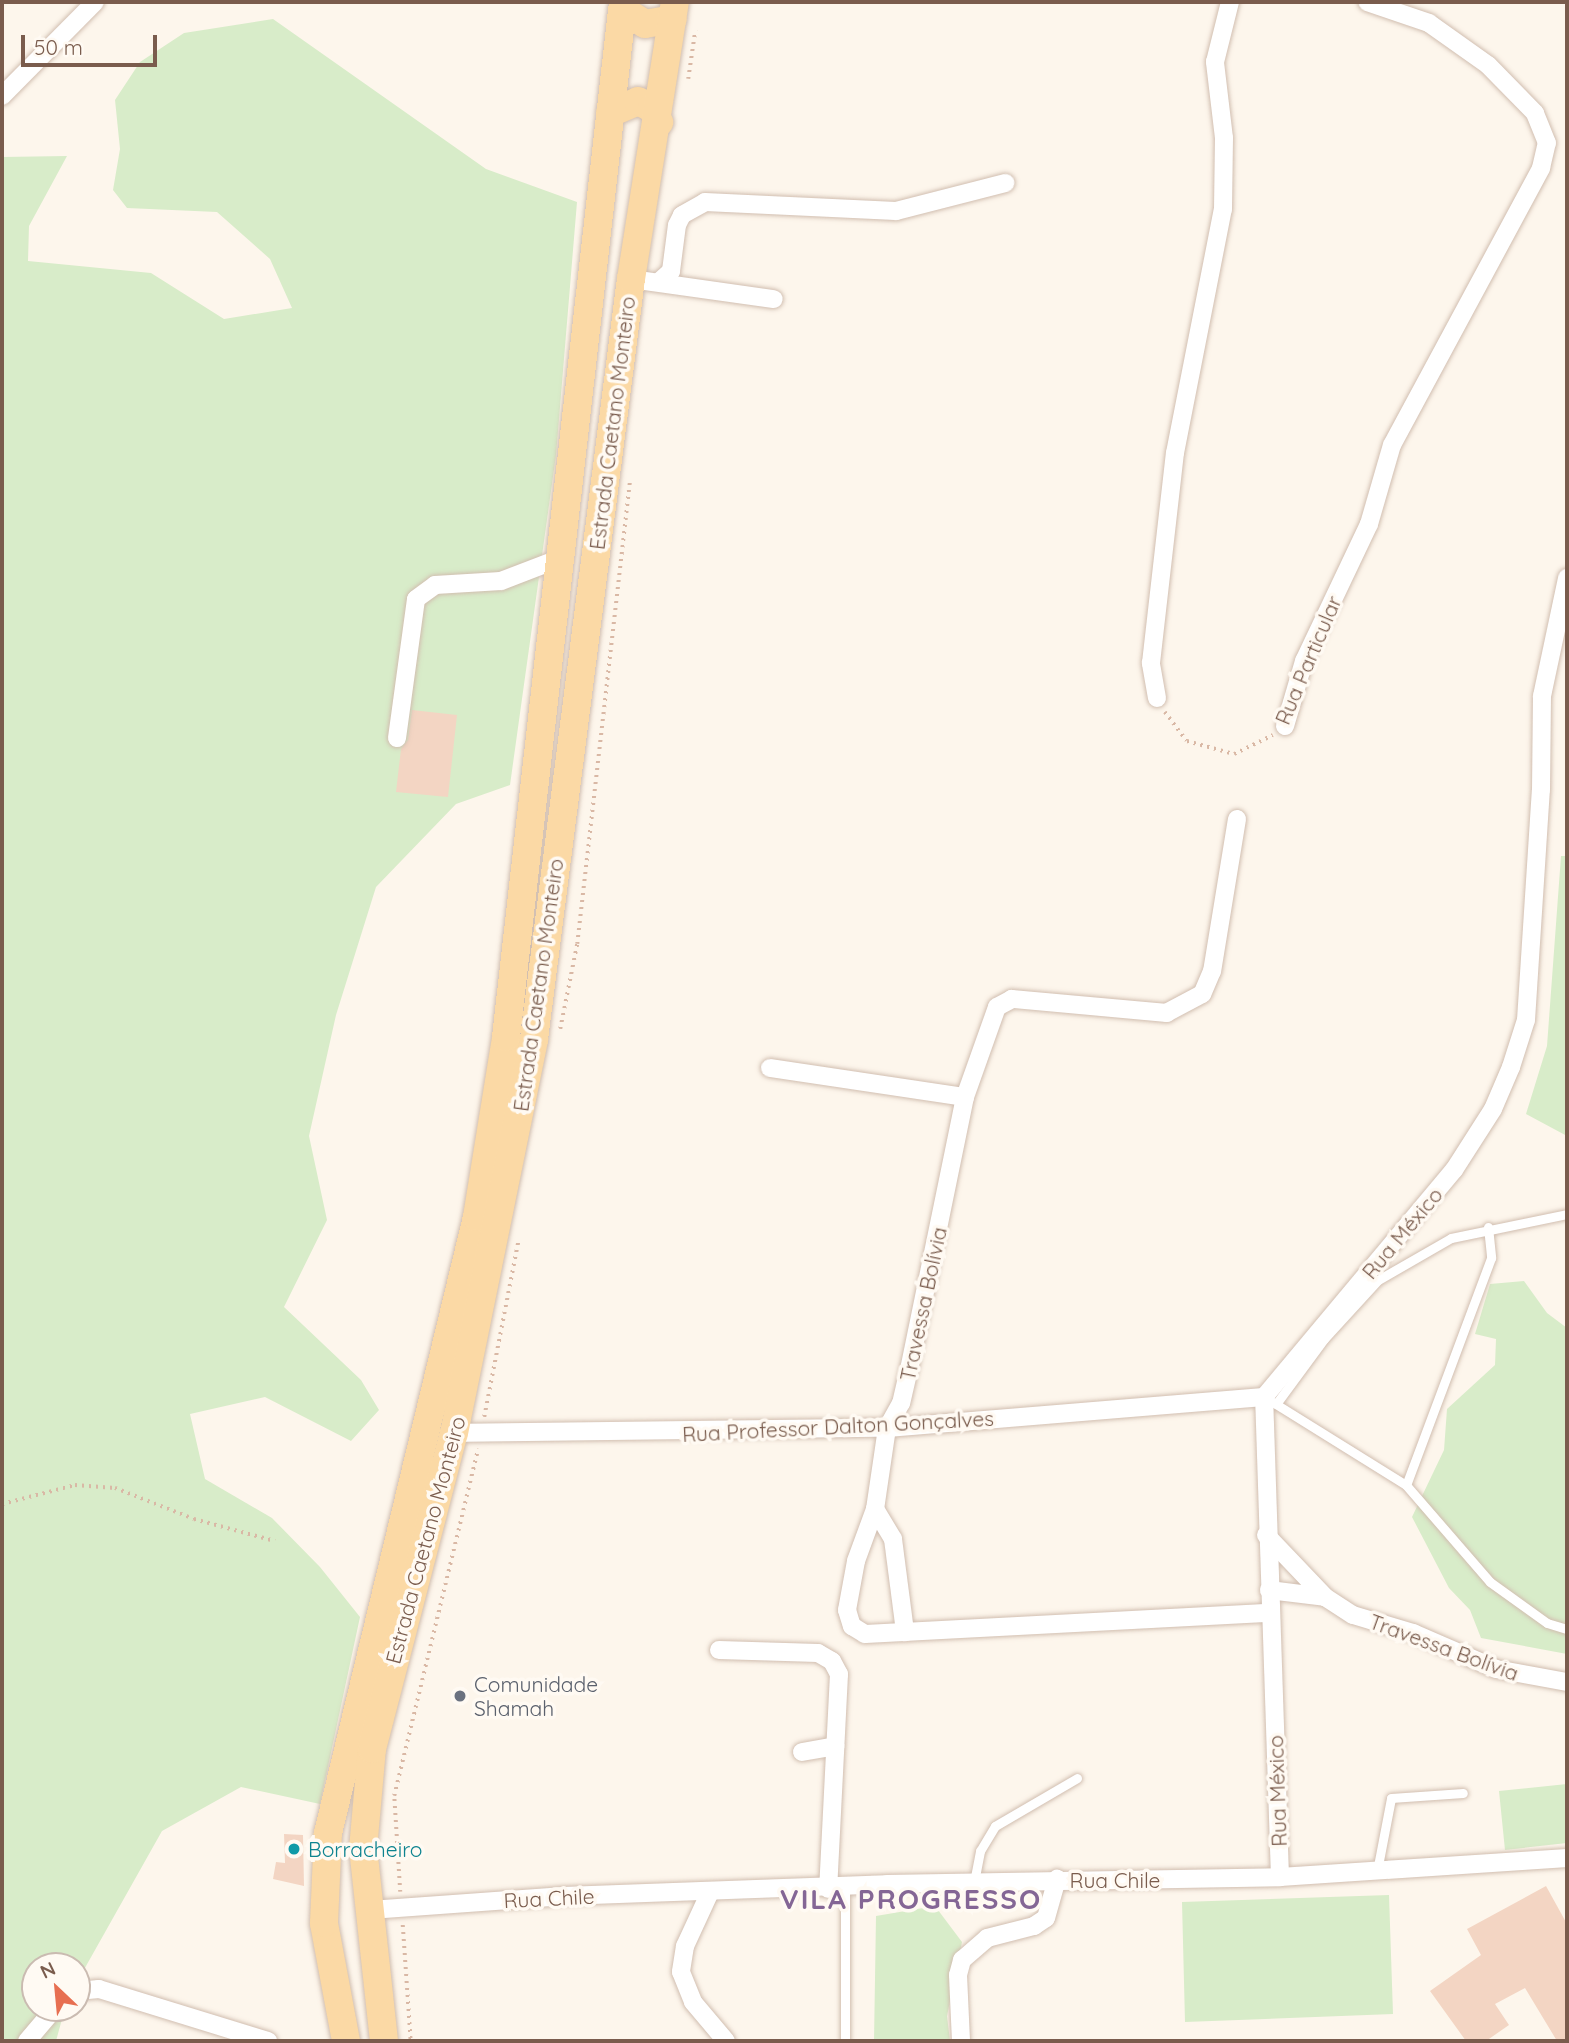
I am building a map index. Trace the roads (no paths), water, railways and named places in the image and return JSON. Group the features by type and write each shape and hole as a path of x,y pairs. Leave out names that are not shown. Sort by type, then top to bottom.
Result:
{"main road":[{"path":"623,6 645,24 674,10"},
{"name":"Estrada Caetano Monteiro","path":"346,2041 324,1923 328,1833 477,1217 506,1037 558,559 623,6"},
{"name":"Estrada Caetano Monteiro","path":"384,2041 363,1849 372,1749 454,1433 534,1039 631,279 659,122 674,10"},
{"path":"610,113 638,101 652,108 659,122"}],"street":[{"path":"2,96 95,2"},
{"path":"1157,698 1151,663 1175,453 1223,209 1224,138 1214,62 1230,2"},
{"name":"Rua Particular","path":"1285,726 1304,661 1368,524 1392,445 1541,169 1547,143 1535,113 1488,65 1429,23 1367,2"},
{"path":"660,281 671,271 682,215 705,202 896,211 1004,183"},
{"path":"631,279 774,299"},
{"path":"397,738 416,599 435,585 501,581 558,559"},
{"name":"Rua México","path":"1280,1877 1266,1535 1270,1400 1454,1170 1493,1109 1511,1067 1526,1020 1541,790 1542,696 1567,578"},
{"name":"Travessa Bolívia","path":"1237,819 1212,971 1202,994 1167,1013 1012,999 997,1007 965,1097 909,1369 901,1403 887,1428 875,1509 856,1561 847,1610 852,1626 865,1634 1270,1613"},
{"path":"770,1068 965,1097"},
{"name":"Rua Professor Dalton Gonçalves","path":"454,1433 887,1428 1270,1400"},
{"path":"875,1509 892,1539 905,1632"},
{"name":"Travessa Bolívia","path":"1266,1535 1325,1597 1353,1615 1413,1633 1496,1670 1567,1682"},
{"name":"Travessa Bolívia","path":"1269,1590 1325,1597"},
{"path":"719,1650 782,1649 818,1653 832,1661 839,1674 835,1746 837,1888"},
{"path":"802,1752 835,1746"},
{"name":"Rua Chile","path":"370,1910 550,1897 1057,1879 1280,1877 1567,1858"},
{"path":"961,2041 958,1975 962,1960 987,1938 1034,1926 1046,1918 1057,1879"},
{"path":"710,1892 685,1946 681,1972 693,2002 726,2041"},
{"path":"91,1990 99,1989 268,2041"},
{"path":"27,2041 43,2022"}],"lane":[{"path":"1567,1214 1488,1227 1451,1238 1378,1280 1270,1400 1406,1485 1490,1582 1547,1623 1567,1629"},
{"path":"1406,1485 1490,1258 1488,1227"},
{"path":"974,1882 980,1851 995,1826 1077,1778"},
{"path":"1377,1871 1391,1798 1462,1793"},
{"path":"837,1888 845,2041"}],"place":[{"name":"Comunidade Shamah","path":"460,1696"},
{"name":"Borracheiro","path":"294,1849"}],"district":[{"name":"VILA PROGRESSO","path":"911,1899"}]}
